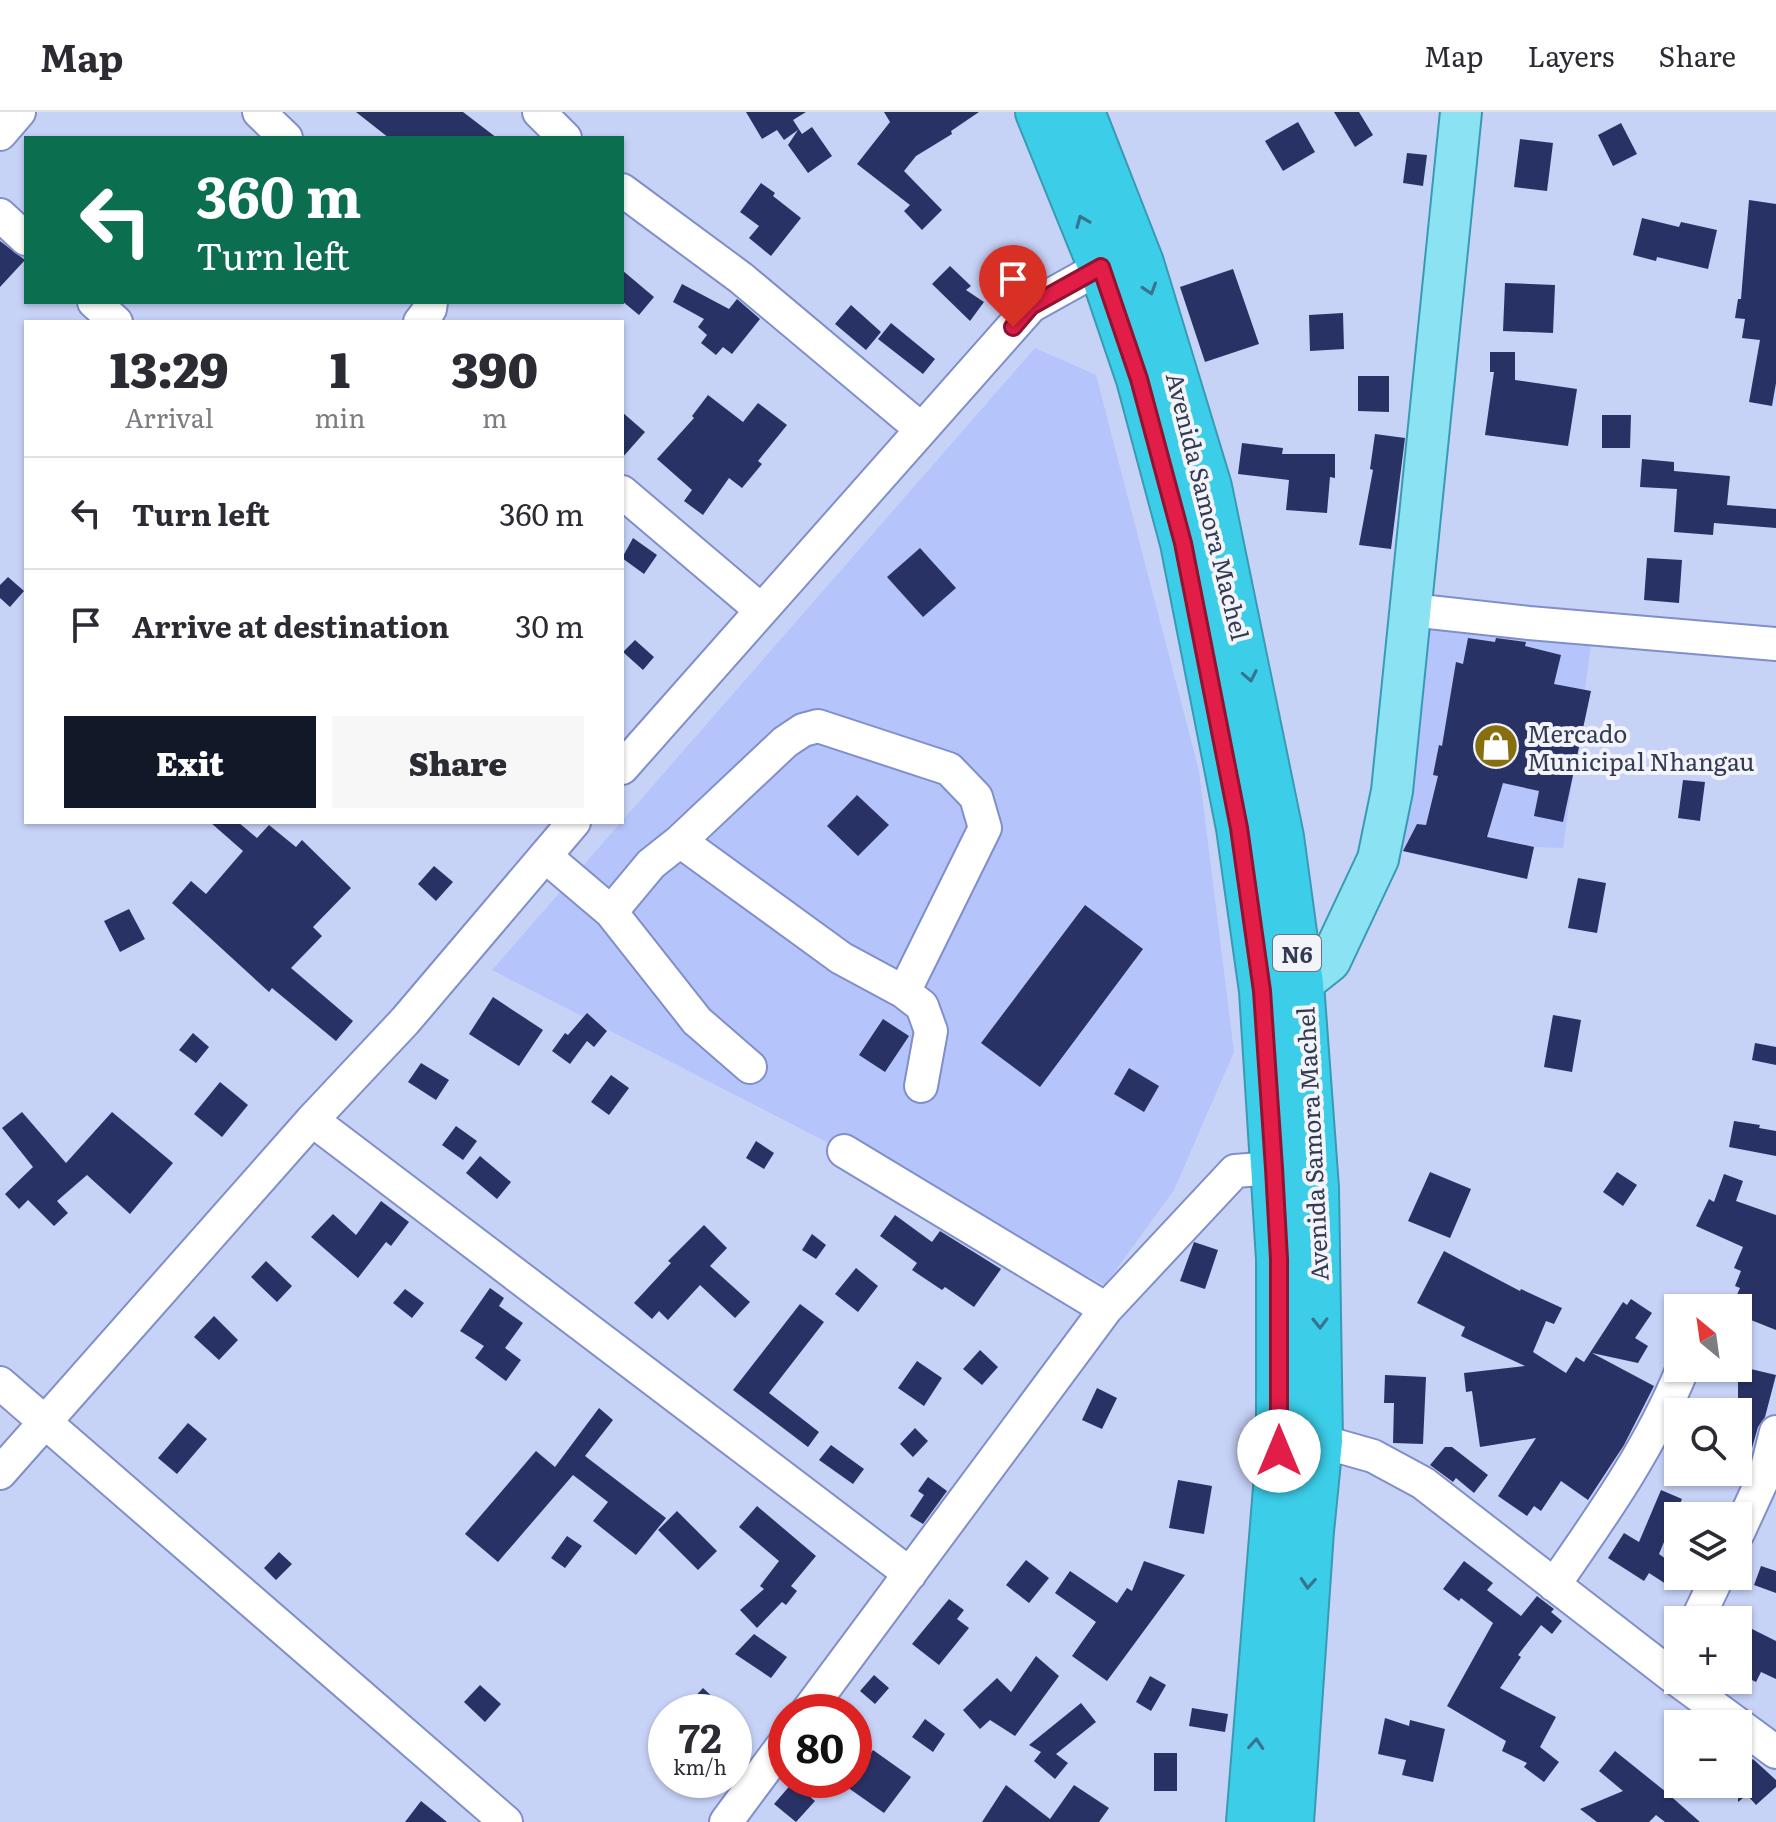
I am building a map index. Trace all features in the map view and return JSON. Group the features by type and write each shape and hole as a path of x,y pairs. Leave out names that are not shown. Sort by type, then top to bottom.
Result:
{"highway":[{"name":"Avenida Samora Machel","path":"1038,112 1101,267 1139,379 1183,543 1239,828 1262,991 1279,1259 1279,1451 1249,1822"},
{"name":"Avenida Samora Machel","path":"1082,112 1141,263 1209,487 1281,837 1301,984 1316,1188 1320,1441 1291,1822"}],"main road":[{"path":"1301,984 1330,961 1378,859 1392,791 1461,112"}],"street":[{"path":"0,133 19,112"},
{"path":"259,112 284,136"},
{"path":"539,112 563,136"},
{"path":"624,191 741,278 921,429"},
{"path":"0,215 24,237"},
{"path":"624,762 1031,306 1101,267"},
{"path":"96,304 114,320"},
{"path":"624,494 761,610"},
{"path":"1411,610 1776,644"},
{"path":"611,912 651,864 680,841 785,742 803,730 818,726 949,769 976,797 985,828 904,992"},
{"path":"0,1473 312,1120 405,1021 572,824"},
{"path":"680,841 841,958 904,992 922,1006 931,1031 921,1086"},
{"path":"545,856 611,912 697,1021 750,1067"},
{"path":"312,1120 910,1574"},
{"path":"844,1151 1106,1309"},
{"path":"820,1694 1106,1309 1235,1171 1274,1168"},
{"path":"1554,1585 1615,1497 1665,1411 1677,1382"},
{"path":"0,1383 506,1822"},
{"path":"1752,1502 1766,1472 1776,1432"},
{"path":"1320,1441 1373,1456 1423,1483 1554,1585 1664,1661"},
{"path":"1706,1694 1776,1752"},
{"path":"726,1822 768,1765"}],"shaded area":[{"path":"1035,348 1096,375 1199,771 1234,1052 1174,1190 1105,1285 492,970 619,824 624,824 624,819"},
{"name":"Mercado Municipal Nhangau","path":"1432,619 1591,645 1563,848 1534,847 1527,879 1401,851"}],"building":[{"path":"356,112 463,112 494,136 386,136"},
{"path":"746,112 806,112 793,120 802,134 812,127 832,156 808,173 788,145 798,130 784,140 777,130 762,139"},
{"path":"884,112 979,112 951,131 952,134 916,156 904,171 942,210 922,230 904,211 910,205 857,164 890,122"},
{"path":"1334,112 1359,112 1373,135 1355,147"},
{"path":"1298,122 1315,152 1283,171 1265,141"},
{"path":"1621,123 1637,154 1613,166 1598,135"},
{"path":"1520,139 1553,143 1547,191 1514,187"},
{"path":"1407,153 1427,155 1423,186 1403,183"},
{"path":"761,183 801,218 771,256 749,238 759,226 740,212"},
{"path":"1749,200 1776,204 1776,383 1772,406 1749,402 1760,340 1742,338 1745,319 1735,318 1738,299 1741,299"},
{"path":"1642,218 1679,227 1681,222 1717,230 1708,269 1657,257 1656,261 1633,255"},
{"path":"0,241 24,261 0,287"},
{"path":"1009,254 1027,261 1020,277 1003,270"},
{"path":"950,266 971,286 966,290 984,302 970,321 932,284"},
{"path":"1233,269 1259,344 1205,362 1180,287"},
{"path":"624,272 654,297 639,315 624,303"},
{"path":"1505,283 1555,285 1553,333 1503,331"},
{"path":"682,284 729,309 737,299 760,319 732,354 723,347 716,355 701,343 707,335 698,327 704,319 673,302"},
{"path":"851,305 881,332 866,350 835,324"},
{"path":"1343,313 1344,349 1310,351 1309,315"},
{"path":"891,323 935,359 923,374 878,339"},
{"path":"1490,352 1515,352 1515,380 1577,389 1568,446 1485,435 1494,372 1490,372"},
{"path":"1358,376 1389,376 1389,412 1358,411"},
{"path":"708,395 743,422 758,403 787,425 758,461 762,464 742,488 729,478 703,515 684,501 692,490 657,459 694,418 692,416"},
{"path":"624,414 645,432 624,456"},
{"path":"1602,415 1631,415 1630,448 1602,448"},
{"path":"1375,434 1405,438 1391,549 1359,545 1373,470 1370,469"},
{"path":"1242,443 1283,448 1282,454 1335,454 1335,478 1330,477 1327,513 1286,510 1289,480 1238,474"},
{"path":"1642,459 1674,462 1674,471 1730,476 1727,505 1776,509 1776,528 1714,523 1713,535 1674,532 1677,489 1640,487"},
{"path":"633,538 657,555 644,574 624,559"},
{"path":"920,548 956,588 923,617 887,577"},
{"path":"1647,558 1682,560 1679,603 1644,600"},
{"path":"8,577 24,591 10,607 0,598 0,585"},
{"name":"Mercado Municipal Nhangau","path":"1468,638 1526,642 1525,646 1561,655 1554,684 1591,691 1563,822 1534,816 1539,791 1503,783 1487,837 1534,847 1527,879 1403,851 1417,824 1426,825 1438,776 1433,775 1439,745 1442,746 1456,662 1463,664"},
{"path":"635,640 654,657 643,670 624,651"},
{"path":"1683,780 1705,782 1700,821 1678,818"},
{"path":"857,795 889,825 858,856 827,826"},
{"path":"212,824 240,824 257,838 269,825 296,847 302,840 351,888 313,927 322,936 291,968 353,1021 336,1041 272,988 269,992 172,903 191,881 206,894 243,851"},
{"path":"434,866 453,882 436,901 418,884"},
{"path":"1578,878 1606,883 1597,933 1568,928"},
{"path":"1085,905 1143,949 1040,1087 981,1043"},
{"path":"129,909 145,939 120,952 104,921"},
{"path":"493,997 543,1030 519,1066 469,1034"},
{"path":"587,1013 607,1031 594,1047 587,1041 570,1064 552,1051 565,1033 568,1035"},
{"path":"1553,1015 1581,1020 1572,1072 1544,1067"},
{"path":"883,1019 909,1036 885,1072 859,1055"},
{"path":"193,1033 209,1047 196,1063 179,1050"},
{"path":"1755,1043 1776,1047 1776,1065 1752,1060"},
{"path":"421,1063 449,1080 436,1100 408,1082"},
{"path":"1129,1068 1159,1086 1144,1112 1114,1094"},
{"path":"611,1075 629,1088 609,1115 591,1102"},
{"path":"220,1082 248,1105 222,1137 194,1114"},
{"path":"22,1112 66,1163 112,1112 173,1163 130,1214 87,1175 57,1201 68,1213 54,1226 28,1200 19,1209 5,1194 33,1167 2,1128"},
{"path":"1734,1121 1776,1131 1776,1156 1729,1147"},
{"path":"456,1126 477,1141 463,1160 442,1145"},
{"path":"756,1141 774,1153 764,1169 746,1158"},
{"path":"480,1156 511,1182 497,1199 466,1173"},
{"path":"1430,1172 1471,1189 1450,1238 1408,1221"},
{"path":"1617,1172 1637,1185 1623,1206 1603,1192"},
{"path":"1724,1174 1743,1181 1736,1201 1776,1215 1776,1330 1752,1320 1752,1294 1737,1294 1740,1288 1735,1286 1741,1271 1734,1268 1743,1247 1696,1226 1709,1199 1714,1202"},
{"path":"381,1201 409,1222 391,1246 386,1242 358,1278 311,1237 333,1214 356,1235"},
{"path":"895,1215 932,1242 940,1231 1001,1269 974,1307 912,1270 917,1263 880,1236"},
{"path":"704,1225 727,1248 710,1266 750,1302 735,1318 700,1285 668,1320 659,1311 652,1319 634,1303 671,1263 668,1261"},
{"path":"812,1234 826,1245 816,1259 802,1250"},
{"path":"1194,1242 1218,1250 1205,1289 1180,1281"},
{"path":"1444,1251 1520,1291 1562,1308 1554,1324 1546,1321 1533,1352 1566,1373 1576,1357 1584,1362 1623,1302 1627,1305 1631,1299 1652,1313 1635,1338 1648,1346 1638,1363 1592,1353 1654,1386 1624,1445 1588,1500 1561,1481 1541,1511 1534,1506 1527,1516 1498,1496 1536,1438 1480,1447 1472,1391 1466,1392 1464,1373 1525,1366 1461,1336 1465,1327 1417,1303"},
{"path":"266,1261 292,1286 277,1302 251,1277"},
{"path":"856,1268 878,1286 858,1312 835,1294"},
{"path":"490,1288 504,1298 499,1306 523,1323 505,1348 521,1360 506,1381 475,1358 484,1346 460,1331"},
{"path":"405,1289 424,1303 412,1318 393,1303"},
{"path":"800,1304 824,1322 769,1393 819,1432 808,1447 733,1390"},
{"path":"214,1316 238,1340 219,1360 194,1337"},
{"path":"980,1350 998,1367 982,1385 963,1369"},
{"path":"917,1361 942,1378 924,1406 898,1388"},
{"path":"1752,1369 1776,1375 1765,1417 1758,1427 1752,1448 1752,1398 1738,1398 1738,1382 1752,1382"},
{"path":"1385,1375 1426,1377 1423,1444 1393,1443 1394,1403 1384,1403"},
{"path":"1097,1388 1117,1398 1102,1429 1082,1420"},
{"path":"599,1408 613,1420 585,1456 666,1518 636,1555 593,1521 608,1502 573,1475 498,1562 465,1534 536,1451 555,1467"},
{"path":"188,1423 207,1439 177,1474 158,1458"},
{"path":"915,1428 928,1441 913,1457 900,1444"},
{"path":"831,1445 864,1469 853,1484 819,1460"},
{"path":"1445,1447 1452,1447 1488,1475 1474,1493 1456,1478 1453,1482 1430,1465"},
{"path":"928,1477 947,1491 923,1524 910,1516 924,1495 918,1491"},
{"path":"1178,1480 1212,1486 1204,1534 1169,1528"},
{"path":"1661,1490 1682,1499 1681,1502 1664,1502 1664,1542 1659,1554 1664,1558 1664,1583 1649,1573 1644,1581 1608,1558 1624,1533 1639,1542"},
{"path":"757,1506 816,1556 791,1586 797,1591 786,1605 782,1602 757,1628 740,1610 764,1589 760,1586 779,1561 739,1527"},
{"path":"677,1511 717,1551 698,1570 658,1530"},
{"path":"567,1536 582,1546 565,1568 551,1558"},
{"path":"279,1552 292,1564 276,1580 264,1568"},
{"path":"1026,1560 1049,1578 1029,1603 1006,1585"},
{"path":"1144,1561 1185,1575 1107,1681 1072,1656 1096,1622 1055,1593 1070,1571 1117,1603 1127,1588 1132,1591"},
{"path":"1464,1561 1493,1583 1487,1590 1521,1616 1537,1596 1554,1609 1551,1612 1562,1621 1552,1634 1541,1625 1518,1655 1521,1657 1500,1688 1556,1717 1540,1747 1559,1762 1544,1782 1524,1767 1527,1763 1502,1751 1506,1741 1447,1706 1493,1623 1461,1598 1459,1601 1443,1589"},
{"path":"1761,1566 1776,1571 1776,1593 1754,1585"},
{"path":"949,1599 964,1610 957,1619 969,1628 939,1665 912,1644"},
{"path":"1752,1629 1776,1641 1776,1679 1761,1672 1756,1682 1752,1680"},
{"path":"754,1634 787,1657 771,1678 735,1654"},
{"path":"1036,1656 1059,1676 1015,1736 990,1720 980,1729 963,1710 997,1678 1011,1692"},
{"path":"874,1675 889,1688 875,1704 872,1694 860,1691"},
{"path":"1150,1676 1166,1685 1151,1711 1136,1702"},
{"path":"480,1685 501,1704 485,1722 464,1702"},
{"path":"1081,1703 1096,1722 1056,1754 1068,1763 1055,1779 1034,1761 1041,1752 1029,1745"},
{"path":"1192,1708 1228,1714 1225,1732 1189,1726"},
{"path":"1385,1718 1409,1726 1410,1720 1445,1729 1433,1782 1402,1775 1406,1760 1378,1754"},
{"path":"925,1719 945,1734 933,1752 912,1737"},
{"path":"873,1750 911,1777 884,1813 863,1798 872,1798"},
{"path":"1615,1751 1664,1790 1664,1798 1673,1798 1700,1822 1665,1822 1656,1815 1649,1822 1597,1822 1580,1809 1623,1791 1599,1771"},
{"path":"1154,1753 1177,1753 1177,1791 1154,1791"},
{"path":"1752,1760 1776,1780 1776,1787 1756,1805 1750,1798"},
{"path":"1006,1785 1050,1819 1074,1785 1109,1808 1099,1822 982,1822"},
{"path":"779,1798 812,1798 815,1801 796,1822 774,1804"},
{"path":"421,1801 447,1822 405,1822"}],"place":[{"name":"Mercado Municipal Nhangau","path":"1496,746"}],"route":[{"path":"1013,327 1031,306 1101,267 1139,379 1183,543 1239,828 1262,991 1279,1259 1279,1451"}]}
